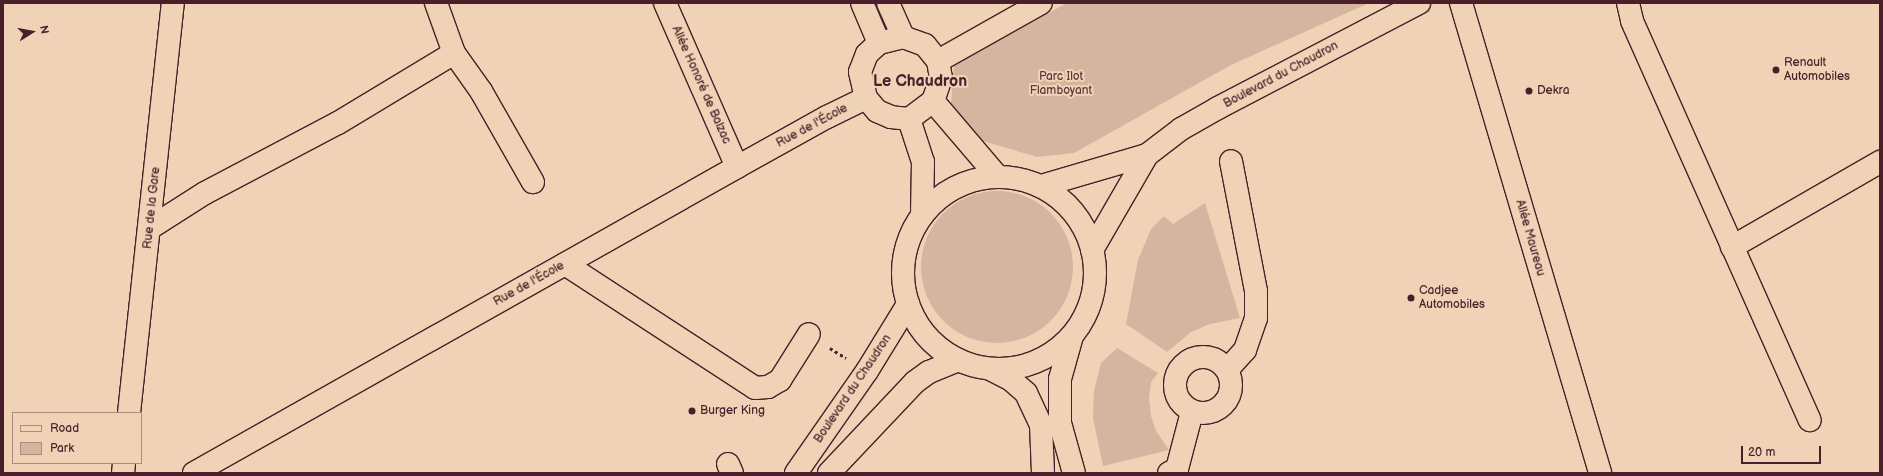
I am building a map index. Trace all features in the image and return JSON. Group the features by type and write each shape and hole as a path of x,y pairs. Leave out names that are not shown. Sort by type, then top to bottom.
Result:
{"street":[{"name":"Rue de la Gare","path":"129,412 173,3"},
{"path":"436,3 454,53 481,91 533,182"},
{"name":"Allée Honoré de Balzac","path":"665,3 737,167"},
{"path":"862,3 879,43"},
{"path":"888,3 903,37"},
{"path":"938,61 1041,3"},
{"name":"Boulevard du Chaudron","path":"1041,186 1147,155 1181,129 1218,108 1419,3"},
{"name":"Allée Maureau","path":"1461,3 1600,473"},
{"path":"1628,3 1632,20 1810,420"},
{"path":"903,37 925,45 938,61 941,78 933,101 909,119 892,117 877,111 866,98 860,72 867,54 879,43 903,37"},
{"path":"150,228 205,193 338,123 454,53"},
{"name":"Rue de l'École","path":"194,473 737,167 827,117 866,98"},
{"path":"933,101 998,176"},
{"path":"909,119 923,162 922,215"},
{"name":"Boulevard du Chaudron","path":"1092,250 1147,155"},
{"path":"1227,370 1245,350 1256,318 1256,291 1231,161"},
{"path":"1732,247 1880,162"},
{"path":"1042,473 1041,425 1026,393 1010,379 990,369 958,360 944,352 922,331 908,304 903,273 908,242 922,215 943,194 969,181 998,176 1020,179 1041,186 1059,198 1074,213 1085,230 1092,250 1095,281 1088,310 1072,336 1060,379 1060,423 1074,473"},
{"path":"565,264 755,388 768,387 780,380 809,334"},
{"name":"Boulevard du Chaudron","path":"796,473 867,371 908,304"},
{"path":"990,369 1021,367 1049,356 1072,336"},
{"path":"1202,357 1212,358 1227,370 1231,389 1221,407 1212,412 1192,412 1178,399 1175,380 1179,371 1193,359 1202,357"},
{"path":"829,473 915,382 929,372 958,360"},
{"path":"1168,473 1177,469 1192,412"},
{"path":"1042,444 1052,473"}],"path":[{"path":"809,334 867,371"}],"green space":[{"name":"Parc Ilot Flamboyant","path":"1067,3 1369,3 1231,65 1074,153 1037,157 983,141 956,117 951,104 954,65"},
{"path":"997,191 1019,194 1033,200 1051,213 1064,231 1070,245 1073,267 1070,289 1064,303 1051,321 1033,334 1019,340 997,343 975,340 961,334 943,321 930,303 924,289 921,267 924,245 930,231 943,213 961,200 975,194"},
{"path":"1205,203 1240,318 1210,324 1191,332 1167,352 1126,324 1138,260 1151,229 1164,216 1173,224"},
{"path":"1117,348 1158,373 1151,382 1149,398 1151,416 1156,431 1169,450 1103,466 1093,418 1094,391 1101,363"}],"place":[{"name":"Renault Automobiles","path":"1776,70"},
{"name":"Dekra","path":"1529,91"},
{"name":"Cadjee Automobiles","path":"1411,298"},
{"name":"Burger King","path":"692,411"}],"district":[{"name":"Le Chaudron","path":"920,82"}]}
